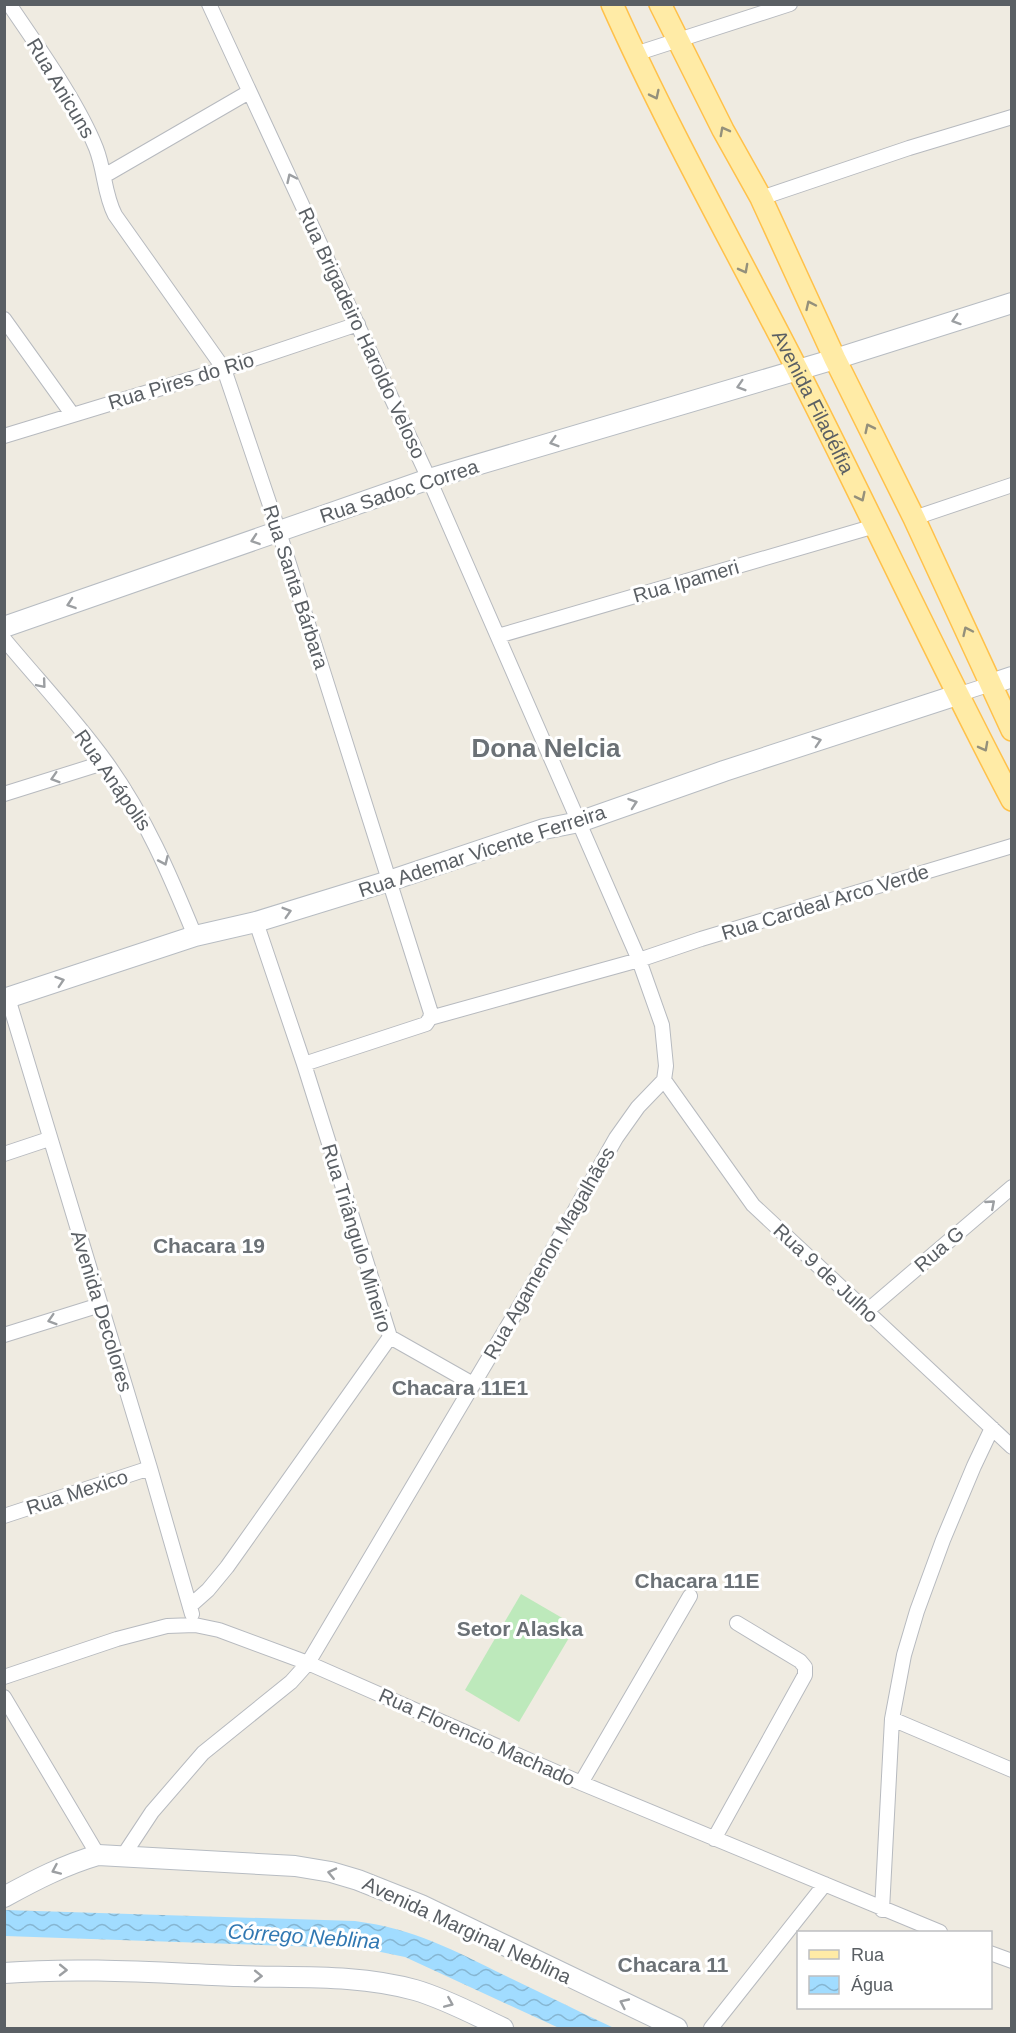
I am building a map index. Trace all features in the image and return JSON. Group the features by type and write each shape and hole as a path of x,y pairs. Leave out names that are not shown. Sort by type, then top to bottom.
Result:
{"main road":[{"name":"Avenida Filadélfia","path":"612,4 678,142 797,370 1011,800"},
{"name":"Avenida Filadélfia","path":"660,4 723,130 761,198 835,359 914,518 1001,680 1011,730"}],"street":[{"name":"Rua Anicuns","path":"9,4 84,123 96,148 104,177"},
{"name":"Rua Brigadeiro Haroldo Veloso","path":"209,4 429,479 639,960 662,1025 666,1066 664,1080"},
{"path":"635,54 790,4"},
{"path":"104,177 249,92"},
{"path":"761,198 909,148 1011,117"},
{"name":"Rua Santa Bárbara","path":"104,177 106,196 115,215 224,369 279,532 431,1013 428,1021"},
{"name":"Rua Sadoc Correa","path":"4,627 429,479 835,359 1011,303"},
{"path":"4,319 72,414"},
{"name":"Rua Pires do Rio","path":"4,436 224,369 358,324"},
{"path":"914,518 1011,485"},
{"name":"Rua Ipameri","path":"498,636 875,526"},
{"name":"Rua Anápolis","path":"4,639 106,762 155,841 195,936"},
{"path":"957,695 1001,680"},
{"name":"Rua Ademar Vicente Ferreira","path":"6,999 195,936 256,922 389,881 544,829 579,822 724,771 957,695"},
{"path":"4,794 106,762"},
{"name":"Rua Cardeal Arco Verde","path":"428,1021 639,960 701,939 1011,846"},
{"name":"Rua Triângulo Mineiro","path":"190,1606 227,1568 390,1337 304,1064 256,922"},
{"name":"Avenida Decolores","path":"6,999 150,1468 195,1624"},
{"path":"304,1064 428,1021"},
{"name":"Rua 9 de Julho","path":"664,1080 753,1205 1011,1447"},
{"name":"Rua Agamenon Magalhães","path":"123,1857 152,1812 203,1753 291,1682 308,1663 541,1270 616,1138 638,1107 664,1080"},
{"path":"4,1154 49,1139"},
{"name":"Rua G","path":"867,1311 1011,1187"},
{"path":"4,1335 100,1305"},
{"path":"390,1337 473,1384"},
{"path":"882,1910 892,1719 904,1655 917,1611 965,1487 992,1428"},
{"name":"Rua Mexico","path":"4,1516 150,1468"},
{"path":"581,1783 690,1596"},
{"path":"714,1839 805,1675 805,1667 800,1661 737,1623"},
{"name":"Rua Florencio Machado","path":"4,1677 167,1626 195,1624 239,1636 308,1663 581,1783 882,1910 937,1931"},
{"path":"4,1697 98,1855"},
{"path":"892,1719 1011,1770"},
{"name":"Avenida Marginal Neblina","path":"4,1897 46,1874 73,1862 98,1855 295,1866 331,1872 421,1905 677,2028"},
{"path":"711,2028 825,1884"},
{"path":"992,1954 1011,1961"},
{"path":"4,1973 43,1970 125,1971 335,1978 379,1982 416,1990 448,2002 503,2028"}],"green space":[{"path":"521,1594 576,1626 519,1722 465,1690"}],"water":[{"name":"Córrego Neblina","path":"5,1910 355,1921 377,1925 415,1935 451,1949 614,2028 559,2028 405,1957 376,1951 5,1936"}],"district":[{"name":"Dona Nelcia","path":"546,748"},
{"name":"Chacara 19","path":"209,1245"},
{"name":"Chacara 11E1","path":"460,1387"},
{"name":"Chacara 11E","path":"697,1580"},
{"name":"Setor Alaska","path":"520,1628"},
{"name":"Chacara 11","path":"673,1964"}]}
